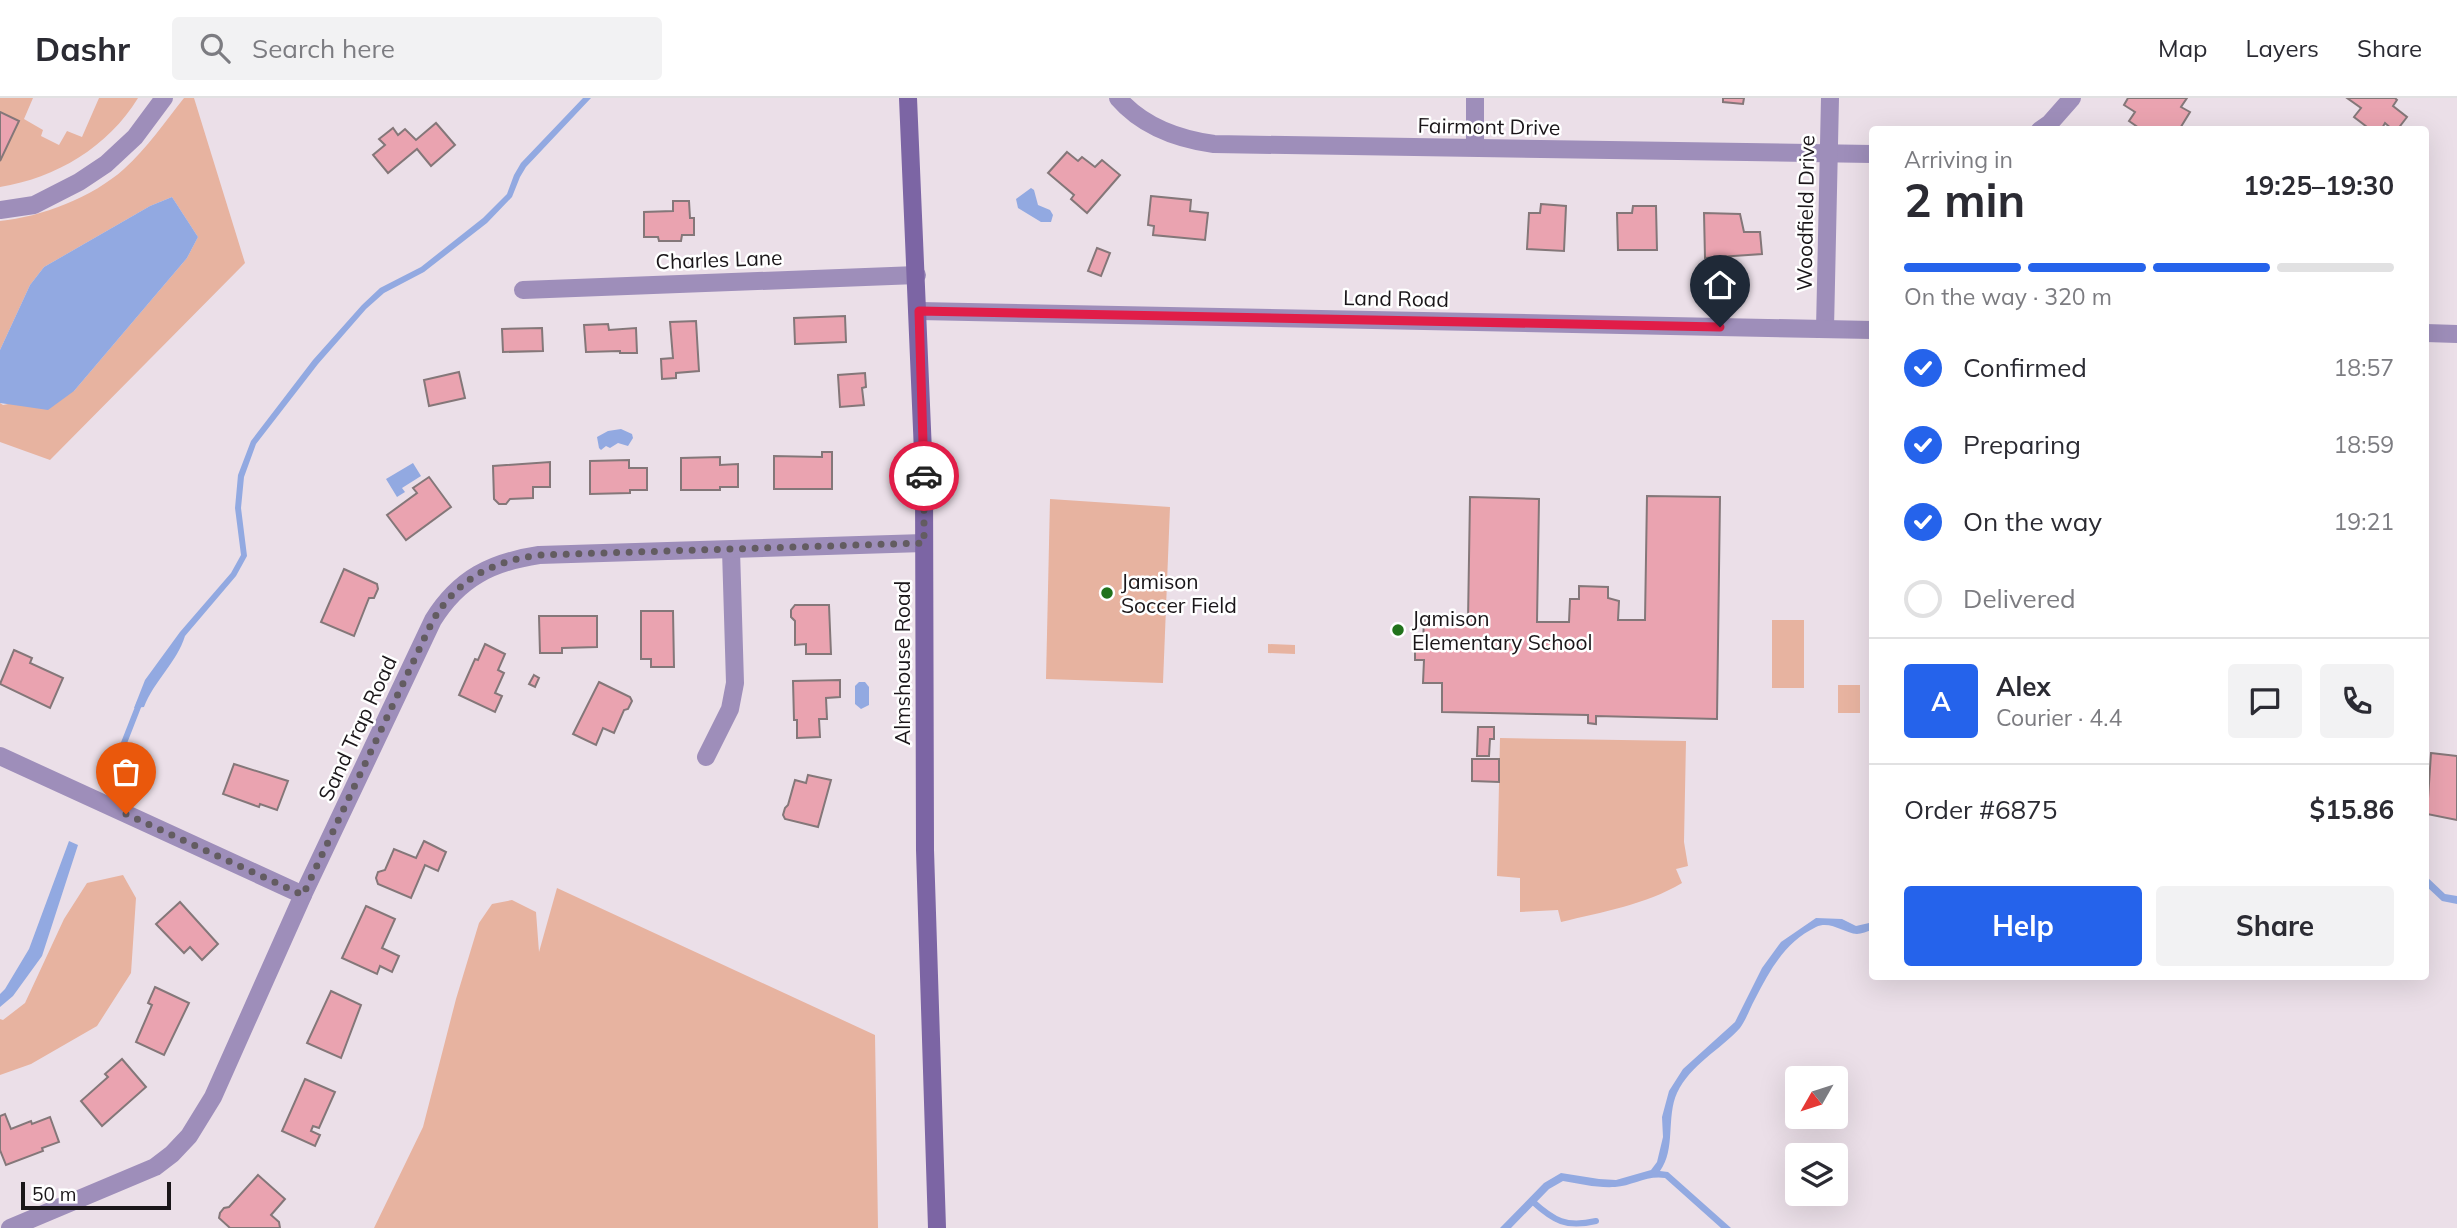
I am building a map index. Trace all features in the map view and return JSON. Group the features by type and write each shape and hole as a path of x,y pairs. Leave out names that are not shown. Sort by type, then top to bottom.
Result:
{"main road":[{"name":"Almshouse Road","path":"908,98 924,476 925,850 937,1228"}],"street":[{"path":"0,210 34,205 79,183 106,164 135,137 164,98"},
{"name":"Fairmont Drive","path":"1118,98 1145,122 1161,130 1186,140 1214,144 1869,154"},
{"path":"1475,98 1475,147"},
{"name":"Woodfield Drive","path":"1825,329 1830,98"},
{"path":"2046,126 2072,98"},
{"name":"Charles Lane","path":"523,290 917,275"},
{"name":"Land Road","path":"919,311 1869,330"},
{"path":"2429,333 2457,334"},
{"name":"Sand Trap Road","path":"10,1228 147,1171 180,1147 199,1123 214,1097 303,895 433,620 456,590 495,565 526,557 924,543"},
{"path":"706,757 727,719 734,691 731,550"},
{"path":"0,756 303,895"}],"shaded area":[{"path":"0,98 33,98 24,119 43,130 41,136 59,145 67,131 82,137 99,98 138,98 112,131 79,158 41,176 0,187 0,161 18,121 0,112"},
{"path":"184,98 194,98 245,263 50,460 0,442 0,403 3,405 74,391 187,258 198,237 172,197 150,206 44,267 30,285 0,350 0,221 32,215 66,204 111,179 156,135"},
{"name":"Jamison Soccer Field","path":"1050,499 1170,507 1163,683 1046,679"},
{"path":"1772,620 1804,620 1804,688 1772,688"},
{"path":"1268,644 1295,645 1295,654 1268,653"},
{"path":"1838,685 1860,685 1860,713 1838,713"},
{"path":"1500,738 1686,741 1684,842 1688,866 1676,869 1682,883 1638,902 1561,922 1558,910 1520,912 1520,878 1497,876"},
{"path":"123,875 136,898 131,973 97,1026 31,1064 0,1075 0,1019 3,1020 25,1003 64,919 87,883"},
{"path":"557,888 875,1035 878,1228 374,1228 423,1127 479,923 492,904 512,900 536,912 539,952"}],"water":[{"path":"583,98 591,98 526,167 512,197 487,223 424,272 384,293 366,309 318,364 256,444 244,477 241,508 247,556 236,576 185,636 144,707 134,708 145,680 180,632 231,573 241,555 235,508 238,475 251,441 313,360 362,305 380,288 421,267 483,218 507,194 521,163"},
{"path":"1031,188 1038,205 1050,210 1053,215 1051,222 1041,222 1018,208 1016,199"},
{"path":"172,197 198,237 187,258 74,391 48,410 0,403 0,350 30,285 44,267 150,206"},
{"path":"621,429 632,434 633,438 628,446 618,443 610,448 599,448 597,437 608,431"},
{"path":"413,463 421,476 402,488 405,492 397,497 386,479"},
{"path":"859,682 865,682 869,687 869,705 861,709 855,704 855,686"},
{"path":"69,841 78,845 42,956 13,996 0,1007 0,994 29,949"},
{"path":"2429,879 2445,894 2457,896 2457,904 2442,901 2429,889"},
{"path":"1816,918 1842,919 1856,926 1869,923 1869,931 1857,934 1821,925 1796,940 1773,967 1740,1028 1690,1074 1677,1093 1672,1112 1668,1153 1660,1171 1668,1172 1731,1228 1721,1228 1665,1178 1658,1177 1615,1187 1563,1181 1549,1189 1511,1228 1500,1228 1544,1183 1561,1173 1616,1180 1651,1170 1657,1162 1663,1137 1662,1117 1669,1091 1683,1069 1735,1022 1762,968 1781,942"}],"building":[{"path":"1723,98 1744,98 1743,104 1723,102"},
{"path":"2128,98 2187,98 2181,107 2190,112 2181,126 2136,126 2129,121 2135,112 2124,105"},
{"path":"2347,98 2395,98 2397,100 2393,106 2407,117 2400,126 2388,126 2385,123 2383,126 2366,126 2354,117 2361,108"},
{"path":"0,112 19,121 0,161"},
{"path":"436,123 455,145 431,166 417,149 388,173 373,155 385,145 379,139 393,128 398,135 405,129 416,140"},
{"path":"1067,152 1078,161 1082,157 1095,167 1102,160 1120,175 1087,213 1071,199 1074,195 1048,173"},
{"path":"1151,196 1191,200 1190,211 1208,213 1205,240 1153,235 1154,226 1148,225"},
{"path":"673,201 689,201 690,218 694,218 694,235 682,235 681,241 659,241 658,237 644,237 644,212 673,211"},
{"path":"1541,204 1566,206 1564,251 1527,249 1529,213 1540,213"},
{"path":"1633,206 1656,206 1657,250 1618,250 1617,213 1632,213"},
{"path":"1704,213 1740,214 1744,232 1760,232 1762,254 1705,258"},
{"path":"1097,248 1110,253 1101,276 1088,271"},
{"path":"845,316 846,342 795,344 794,318"},
{"path":"696,321 699,371 676,373 676,378 662,379 661,359 673,358 670,322"},
{"path":"608,324 609,330 636,328 637,353 586,352 584,325"},
{"path":"542,328 543,351 503,352 502,329"},
{"path":"459,372 465,398 429,406 424,380"},
{"path":"865,373 866,387 862,388 864,405 840,407 838,375"},
{"path":"822,452 832,452 832,489 774,489 774,456 822,457"},
{"path":"720,457 720,465 738,464 738,487 681,490 681,458"},
{"path":"629,460 629,468 647,468 647,490 590,494 590,461"},
{"path":"550,462 550,487 533,487 533,498 510,499 506,504 499,504 494,499 493,466"},
{"path":"429,477 451,507 406,540 387,515 417,493 413,488"},
{"name":"Jamison Elementary School","path":"1647,496 1720,497 1717,719 1596,716 1596,724 1588,723 1588,715 1442,712 1442,683 1423,683 1424,660 1415,660 1415,642 1423,642 1424,620 1468,621 1470,497 1539,499 1537,622 1569,622 1570,599 1579,599 1579,586 1608,587 1608,598 1619,601 1618,620 1645,620"},
{"path":"344,569 377,584 378,589 374,598 369,598 354,636 321,622"},
{"path":"795,605 829,605 831,654 806,654 806,644 795,645 795,621 791,617 791,610"},
{"path":"641,611 673,611 674,667 651,667 651,659 641,659"},
{"path":"539,616 597,616 597,647 562,648 562,653 540,653"},
{"path":"485,644 505,654 498,670 504,673 495,693 502,696 495,712 459,695"},
{"path":"14,650 32,658 30,663 63,678 50,708 0,684"},
{"path":"534,675 539,678 535,687 529,684"},
{"path":"840,680 840,697 826,698 827,719 819,719 820,737 797,738 793,681"},
{"path":"599,682 630,697 632,701 628,709 624,710 614,733 603,728 596,745 573,734"},
{"path":"1478,727 1494,727 1489,756 1477,756"},
{"path":"2431,753 2457,756 2457,820 2429,814"},
{"path":"1472,759 1499,759 1499,782 1472,781"},
{"path":"234,764 288,781 277,810 260,804 259,807 223,794"},
{"path":"808,775 831,780 818,827 785,819 783,815 795,780 806,783"},
{"path":"424,841 446,852 438,871 425,865 411,898 378,884 378,872 385,870 394,849 416,858"},
{"path":"180,902 218,944 202,960 190,947 184,953 156,924"},
{"path":"366,906 395,919 382,948 399,956 392,972 380,966 377,974 342,958"},
{"path":"155,987 189,1003 164,1055 136,1042 152,1005 148,1003"},
{"path":"331,991 361,1005 341,1058 307,1043"},
{"path":"122,1059 146,1087 102,1126 81,1101 108,1077 105,1074"},
{"path":"305,1079 335,1092 319,1128 313,1126 311,1131 320,1135 315,1146 282,1131"},
{"path":"5,1114 11,1129 50,1117 59,1142 6,1165 0,1150 0,1116"},
{"path":"258,1175 285,1199 271,1215 279,1222 280,1228 230,1228 219,1218 220,1213 229,1207"}],"waterway":[{"path":"113,771 140,702"},
{"path":"1532,1201 1547,1214 1561,1221 1576,1224 1596,1221"}],"way so far":[{"path":"126,814 303,895 433,620 450,595 478,573 513,559 539,555 924,543 924,476"}],"place":[{"name":"Jamison Soccer Field","path":"1107,593"},
{"name":"Jamison Elementary School","path":"1398,630"}],"route":[{"path":"924,476 919,311 1720,327"}]}
